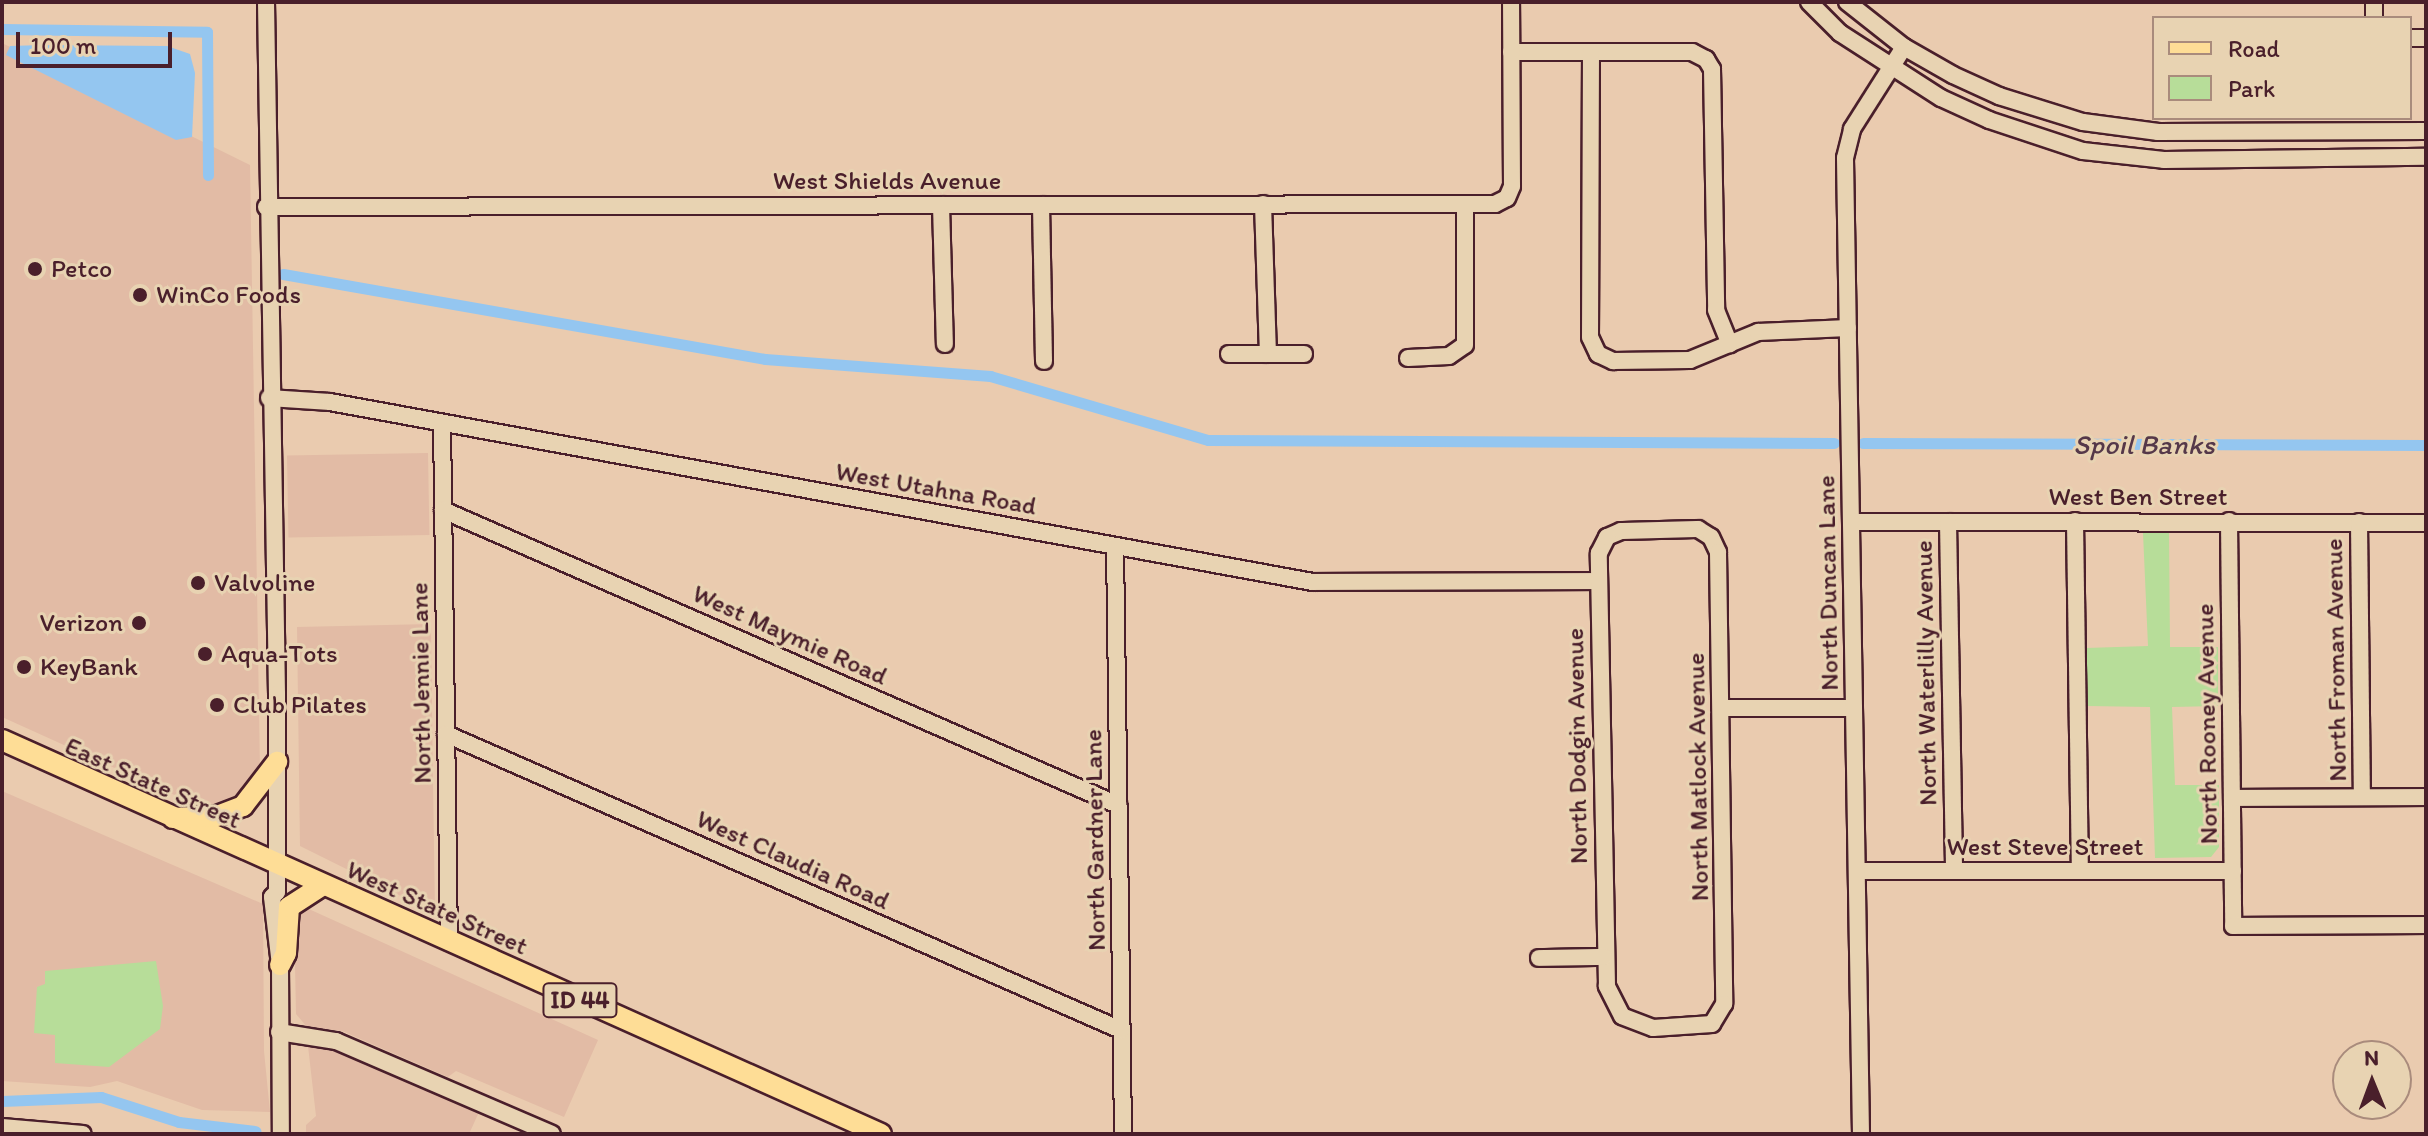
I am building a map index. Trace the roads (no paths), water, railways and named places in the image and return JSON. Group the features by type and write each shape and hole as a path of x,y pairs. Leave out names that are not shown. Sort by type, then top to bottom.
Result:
{"main road":[{"name":"East State Street","path":"4,744 278,867"},
{"path":"168,818 230,813 253,797 277,762"},
{"name":"West State Street","path":"278,867 881,1134"},
{"path":"280,965 286,953 289,907 321,886"}],"street":[{"path":"266,2 266,207 278,867 272,937 280,965 281,1134"},
{"path":"1511,2 1511,52 1692,52 1706,59 1712,69 1716,310 1730,344"},
{"path":"1809,2 1840,33 1889,68 1989,120 2092,153 2164,160 2426,157"},
{"path":"1847,2 1904,47 1999,96 2121,129 2370,125 2426,131"},
{"name":"North Duncan Lane","path":"1861,1134 1845,158 1852,129 1904,47"},
{"name":"West Shields Avenue","path":"266,207 1495,204 1507,198 1512,186 1511,52"},
{"path":"1591,52 1590,337 1598,354 1613,361 1676,361 1707,356 1766,330 1848,328"},
{"path":"1263,204 1268,354"},
{"path":"1408,358 1461,351 1466,339 1465,204"},
{"path":"941,205 945,344"},
{"path":"1041,205 1044,361"},
{"path":"1229,354 1304,354"},
{"name":"West Utahna Road","path":"269,398 287,395 1336,585 1599,581"},
{"name":"North Jennie Lane","path":"442,423 449,942"},
{"name":"West Maymie Road","path":"443,510 1118,805"},
{"path":"2075,521 2080,871"},
{"name":"North Rooney Avenue","path":"2229,521 2233,926 2426,925"},
{"name":"West Ben Street","path":"1851,522 2426,523"},
{"name":"North Waterlilly Avenue","path":"1948,522 1954,871"},
{"name":"North Froman Avenue","path":"2359,522 2362,797"},
{"name":"North Dodgin Avenue","path":"1711,537 1698,529 1621,531 1607,537 1599,553 1604,957 1611,1000 1637,1025 1703,1027 1718,1018"},
{"name":"North Matlock Avenue","path":"1711,537 1718,552 1722,708 1724,1004 1718,1018"},
{"name":"North Gardner Lane","path":"1115,546 1123,1134"},
{"path":"1722,708 1854,708"},
{"name":"West Claudia Road","path":"446,734 1121,1030"},
{"path":"2232,798 2426,797"},
{"name":"West Steve Street","path":"1857,871 2233,871"},
{"path":"1539,958 1604,957"},
{"path":"279,1032 342,1043 552,1134"},
{"path":"2,1127 83,1134"}],"water":[{"path":"10,46 167,46 190,54 195,73 192,137 176,140 6,55"}],"waterway":[{"path":"2,29 207,32 208,175"},
{"path":"283,274 765,359 990,376 1208,440 1834,443"},
{"name":"Spoil Banks","path":"1863,443 2426,445"},
{"path":"2,1101 101,1097 179,1122 255,1131"}],"place":[{"name":"Petco","path":"35,269"},
{"name":"WinCo Foods","path":"140,295"},
{"name":"Valvoline","path":"198,583"},
{"name":"Verizon","path":"139,623"},
{"name":"Aqua-Tots","path":"205,654"},
{"name":"KeyBank","path":"24,667"},
{"name":"Club Pilates","path":"217,705"}]}
